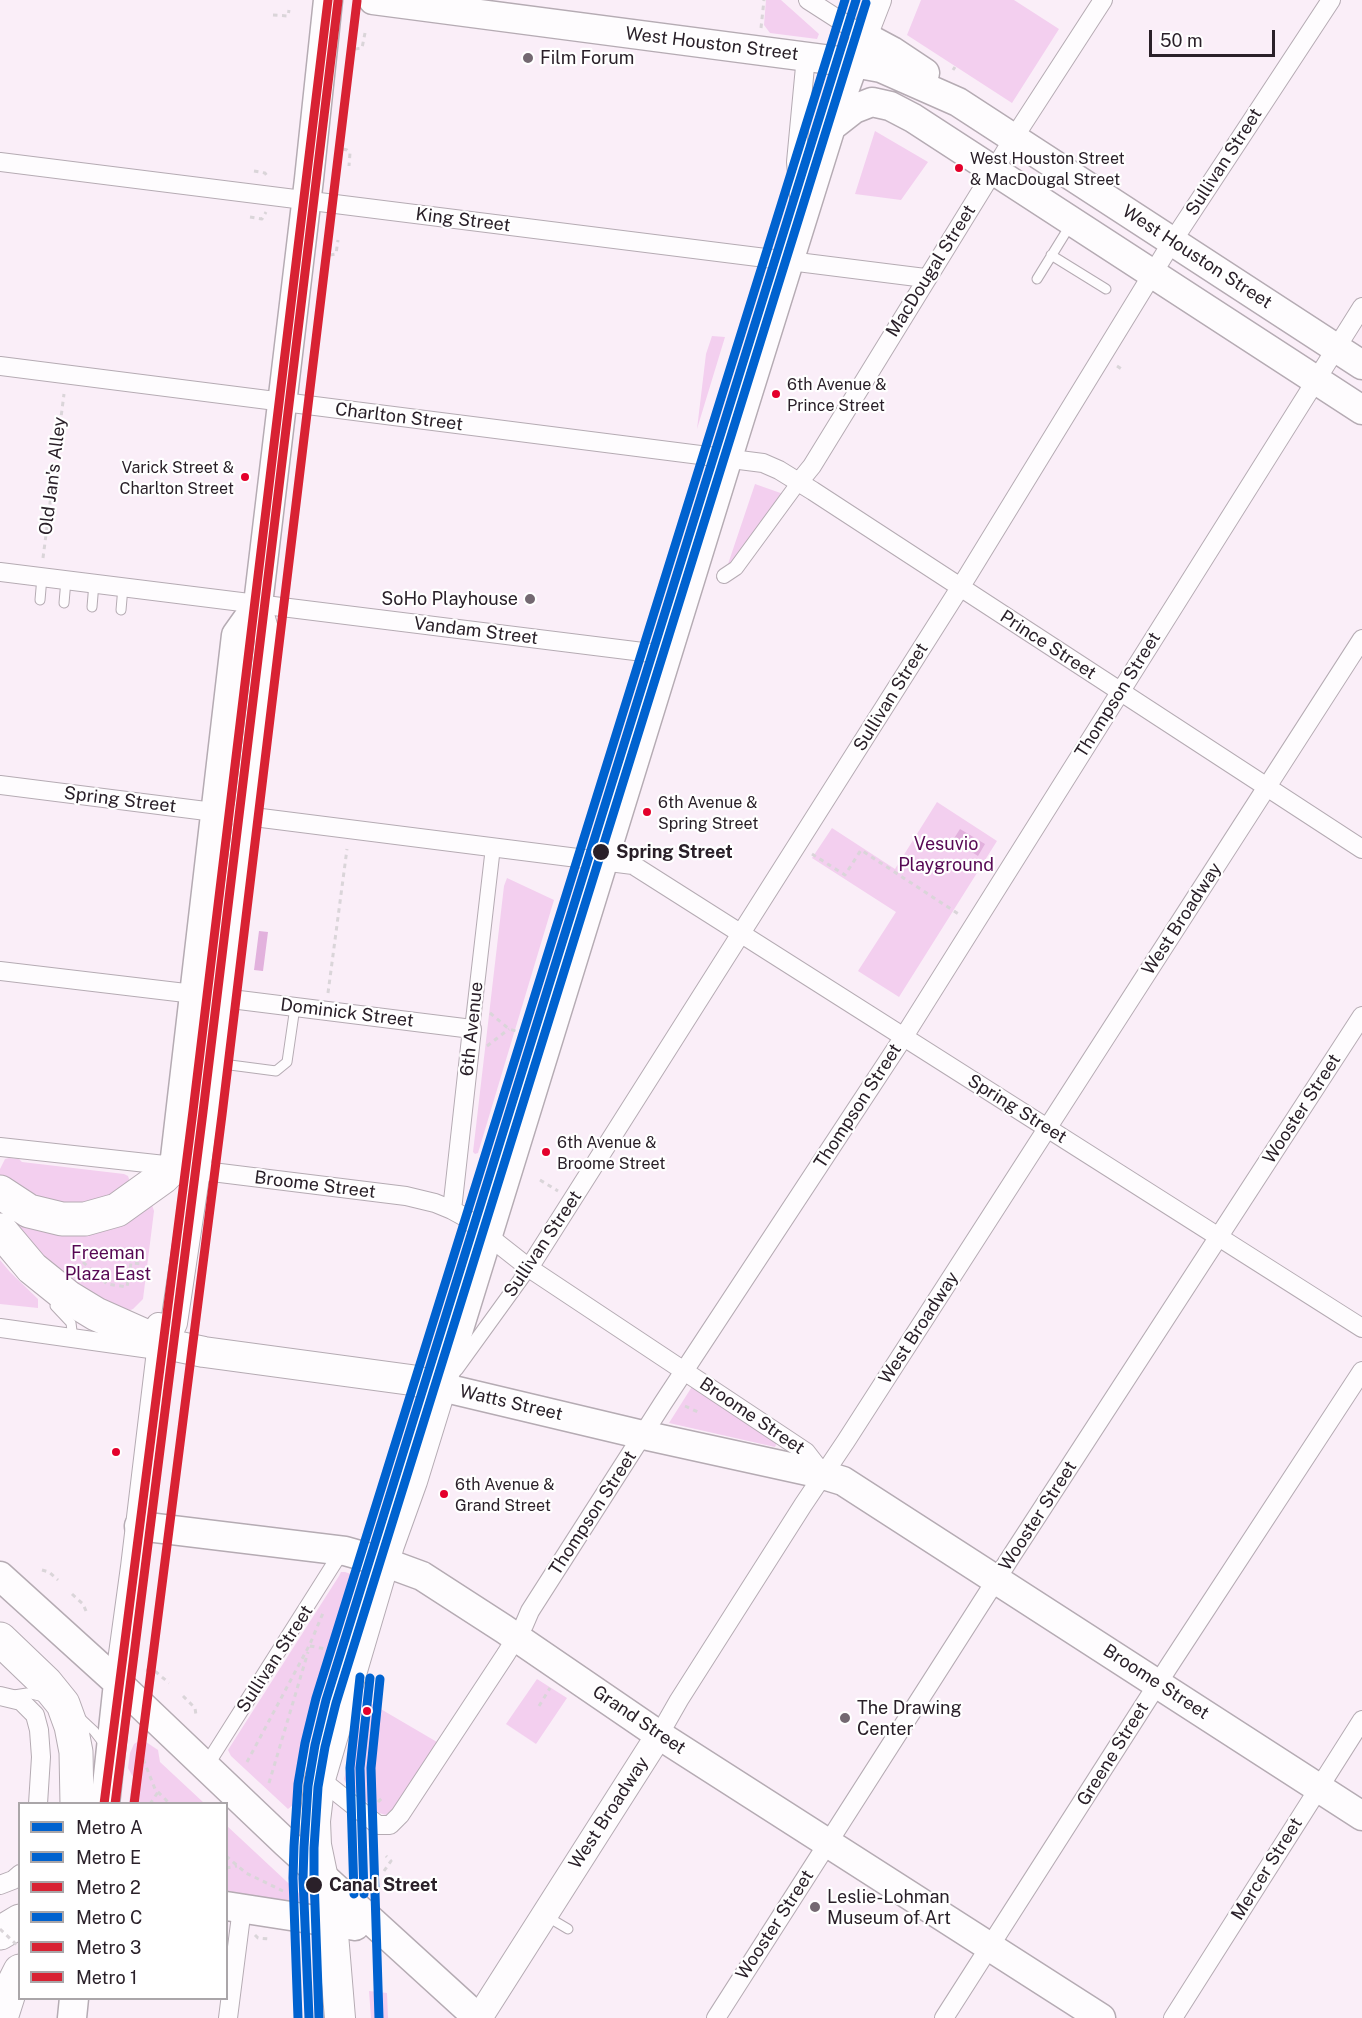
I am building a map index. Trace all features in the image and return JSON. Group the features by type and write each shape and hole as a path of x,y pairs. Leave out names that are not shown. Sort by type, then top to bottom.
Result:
{"highway":[{"path":"0,1192 29,1211 62,1219 85,1219 117,1210 163,1177 185,1168"},
{"path":"0,1230 33,1269 68,1297 161,1347"},
{"name":"Watts Street","path":"161,1347 411,1380 441,1386"},
{"path":"340,2018 332,1922 316,1845 315,1821 320,1779 384,1562 441,1386"},
{"path":"0,1639 41,1678 63,1704 71,1726 76,1752 76,1802"},
{"path":"0,1929 18,1921"},
{"path":"1,2018 18,1975"}],"main road":[{"path":"185,1168 212,1062 223,998 247,816 268,640 258,604 307,200 328,0"},
{"name":"West Houston Street","path":"373,0 806,56 881,68 958,102 1362,364"},
{"path":"441,1386 831,127 878,0"},
{"path":"864,36 892,51 926,74 958,102"},
{"path":"831,127 854,109 872,102 890,106 913,118 1362,410"},
{"path":"105,1802 161,1347 174,1323 194,994 236,635 258,604"},
{"name":"Watts Street","path":"441,1386 643,1435 823,1474"},
{"name":"Broome Street","path":"823,1474 848,1483 1362,1816"},
{"name":"Grand Street","path":"139,1526 342,1551 384,1562 422,1576 517,1637 659,1735 1101,2018"},
{"path":"0,1576 478,2018"},
{"name":"West Broadway","path":"478,2018 659,1735"},
{"path":"234,1907 381,1930"},
{"path":"72,2018 74,2000"}],"street":[{"path":"808,0 864,36"},
{"name":"MacDougal Street","path":"799,482 812,466 1013,138 1103,0"},
{"name":"Sullivan Street","path":"441,1386 529,1268 960,587 1172,242 1331,0"},
{"path":"802,221 796,162 806,56"},
{"name":"King Street","path":"0,162 926,278"},
{"name":"Thompson Street","path":"320,1779 373,1822 384,1826 390,1825 406,1805 517,1637 530,1611 643,1435 903,1038 1362,307"},
{"name":"Charlton Street","path":"0,366 728,458"},
{"name":"Prince Street","path":"728,458 763,463 799,482 1362,849"},
{"path":"724,576 736,568 799,482"},
{"name":"Vandam Street","path":"0,572 667,656"},
{"name":"West Broadway","path":"659,1735 678,1700 1362,639"},
{"name":"Spring Street","path":"0,784 633,865 1362,1328"},
{"name":"6th Avenue","path":"452,1210 493,847"},
{"path":"0,971 194,994"},
{"name":"Dominick Street","path":"223,998 472,1029"},
{"name":"Wooster Street","path":"716,2018 996,1579 1362,1016"},
{"name":"Broome Street","path":"0,1147 406,1196 435,1203 452,1210 529,1268 806,1452 823,1474"},
{"name":"Watts Street","path":"0,1328 161,1347"},
{"name":"Greene Street","path":"944,2018 1362,1371"},
{"name":"Sullivan Street","path":"206,1766 342,1551"},
{"path":"3,1697 21,1701 31,1709 37,1722 41,1742 38,1802"},
{"name":"Mercer Street","path":"1173,2018 1362,1720"},
{"path":"0,1885 18,1876"},
{"path":"228,2018 234,1907"}],"lane":[{"path":"1037,279 1072,222"},
{"path":"1051,255 1106,289"},
{"path":"40,600 42,577"},
{"path":"64,603 66,580"},
{"path":"92,607 94,584"},
{"path":"121,610 123,587"},
{"path":"212,1062 276,1071 287,1062 295,1007"},
{"path":"45,1298 71,1323 73,1338"},
{"path":"3,1697 27,1693 48,1697 63,1704 94,1731 111,1754"},
{"path":"544,1915 568,1929"}],"path":[{"path":"760,34 764,0"},
{"path":"273,15 288,16 289,10"},
{"path":"355,49 362,48 365,33"},
{"path":"343,149 349,151 348,166"},
{"path":"254,171 265,172 267,176"},
{"path":"250,217 262,219 266,212"},
{"path":"330,255 336,254 338,240"},
{"path":"1117,366 1123,370"},
{"name":"Old Jan's Alley","path":"43,558 63,394"},
{"path":"328,996 347,849"},
{"path":"810,853 845,875 861,850 960,915"},
{"path":"484,1011 509,1029 526,1034"},
{"path":"483,1048 509,1029"},
{"path":"540,1180 555,1190"},
{"path":"83,1262 107,1284 127,1287 131,1263 143,1264"},
{"path":"685,1406 698,1412"},
{"path":"42,1570 49,1572 58,1580"},
{"path":"72,1594 83,1604 86,1611"},
{"path":"269,1783 310,1644 326,1604"},
{"path":"310,1644 326,1649"},
{"path":"247,1762 310,1644"},
{"path":"146,1670 156,1672 169,1683"},
{"path":"539,1706 551,1688"},
{"path":"183,1696 195,1708 196,1715"},
{"path":"140,1751 158,1792 169,1802"},
{"path":"151,1802 158,1792"},
{"path":"378,1802 384,1796"},
{"path":"384,1871 391,1861 386,1856"},
{"path":"228,1858 255,1878 276,1888"},
{"path":"228,1868 238,1866"},
{"path":"0,1929 18,1946"},
{"path":"258,1938 270,1940"}],"green space":[{"path":"766,0 781,0 819,34 817,39 770,33 764,25"},
{"path":"921,0 1014,0 1059,29 1012,103 907,35"},
{"path":"875,131 928,162 901,200 855,194"},
{"path":"712,336 725,337 697,429 706,354"},
{"path":"755,484 789,496 724,576"},
{"name":"Vesuvio Playground","path":"937,802 997,841 899,997 858,971 896,912 812,858 832,828 895,869"},
{"path":"507,878 554,900 478,1153 475,1154 473,1152 504,886"},
{"path":"5,1159 19,1159 22,1162 124,1174 128,1176 130,1182 119,1196 58,1210 0,1180 0,1169"},
{"name":"Freeman Plaza East","path":"0,1199 9,1206 152,1205 154,1211 143,1299 128,1311 72,1287 0,1217"},
{"path":"0,1260 38,1299 38,1308 0,1304"},
{"path":"693,1385 777,1443 775,1447 669,1423"},
{"path":"341,1572 357,1576 295,1775 298,1785 293,1805 288,1809 231,1756 228,1750"},
{"path":"537,1679 567,1698 536,1744 506,1724"},
{"path":"367,1701 437,1742 394,1808 386,1815 379,1813 347,1785 344,1779"},
{"path":"139,1741 146,1742 158,1750 160,1762 203,1802 129,1802 133,1777 128,1768 134,1744"},
{"path":"228,1827 300,1894 301,1901 291,1902 228,1894"},
{"path":"369,1991 387,1993 388,2018 371,2018"}],"shaded area":[{"path":"960,829 985,844 978,856 953,840"},
{"path":"259,931 268,932 263,971 254,970"}],"metro line":[{"name":"2","path":"104,1802 193,1111 328,0"},
{"name":"C","path":"298,2018 294,1846 298,1784 316,1698 845,0"},
{"name":"A","path":"309,2018 303,1878 304,1847 308,1786 326,1700 856,0"},
{"name":"3","path":"115,1802 203,1112 338,1"},
{"name":"1","path":"134,1802 222,1115 357,1"},
{"name":"E","path":"319,2018 314,1848 318,1787 336,1703 866,3"},
{"name":"C","path":"354,1894 350,1768 360,1677"},
{"name":"A","path":"364,1894 360,1768 370,1678"},
{"name":"E","path":"379,2018 371,1768 380,1679"}],"place":[{"name":"Film Forum","path":"528,58"},
{"name":"West Houston Street & MacDougal Street","path":"959,168"},
{"name":"6th Avenue & Prince Street","path":"776,394"},
{"name":"Varick Street & Charlton Street","path":"245,477"},
{"name":"SoHo Playhouse","path":"530,599"},
{"name":"6th Avenue & Spring Street","path":"647,812"},
{"name":"Spring Street","path":"601,852"},
{"name":"6th Avenue & Broome Street","path":"546,1152"},
{"name":"6th Avenue & Grand Street","path":"444,1494"},
{"name":"The Drawing Center","path":"845,1718"},
{"name":"Canal Street","path":"314,1885"},
{"name":"Leslie-Lohman Museum of Art","path":"815,1907"}]}
